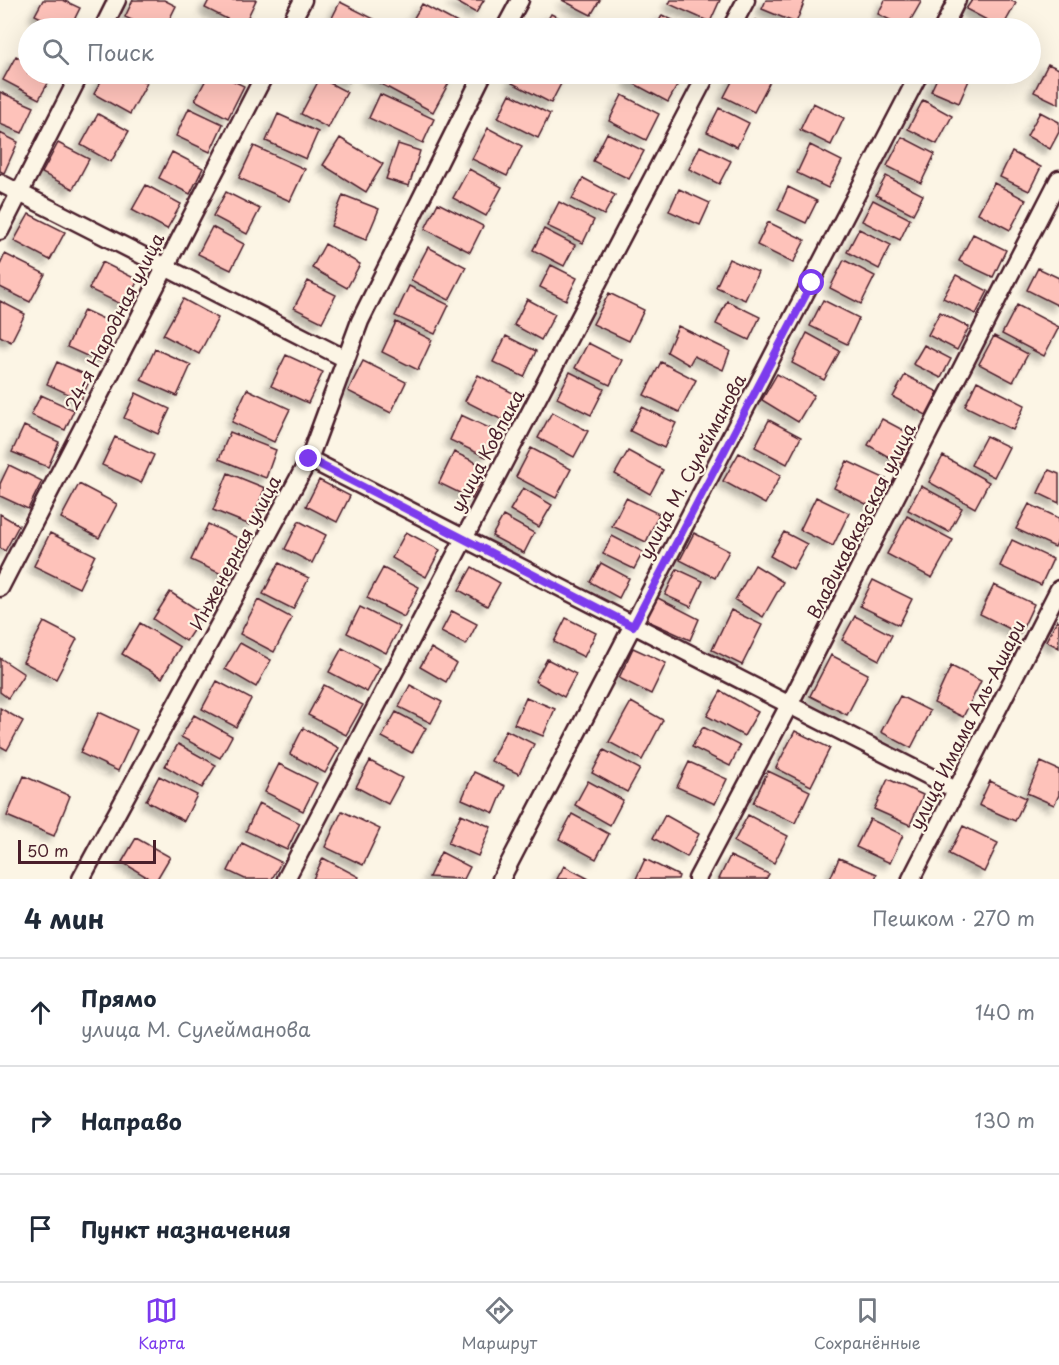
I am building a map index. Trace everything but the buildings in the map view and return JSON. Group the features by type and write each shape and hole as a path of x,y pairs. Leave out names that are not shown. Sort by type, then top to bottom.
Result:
{"street":[{"path":"108,18 117,0"},
{"path":"293,18 303,0"},
{"path":"510,18 520,0"},
{"path":"736,18 746,0"},
{"path":"948,18 957,0"},
{"path":"0,231 75,84"},
{"name":"24-я Народная улица","path":"0,588 260,84"},
{"name":"Инженерная улица","path":"81,879 309,459 360,321 478,84"},
{"name":"улица Ковпака","path":"286,879 702,84"},
{"name":"улица М. Сулейманова","path":"501,879 914,84"},
{"name":"Владикавказская улица","path":"697,879 789,705 1059,178"},
{"path":"0,183 164,269 346,359"},
{"path":"309,459 956,790"},
{"name":"улица Имама Аль-Ашари","path":"911,879 1059,589"}],"route":[{"path":"309,459 633,626 812,283"}]}
